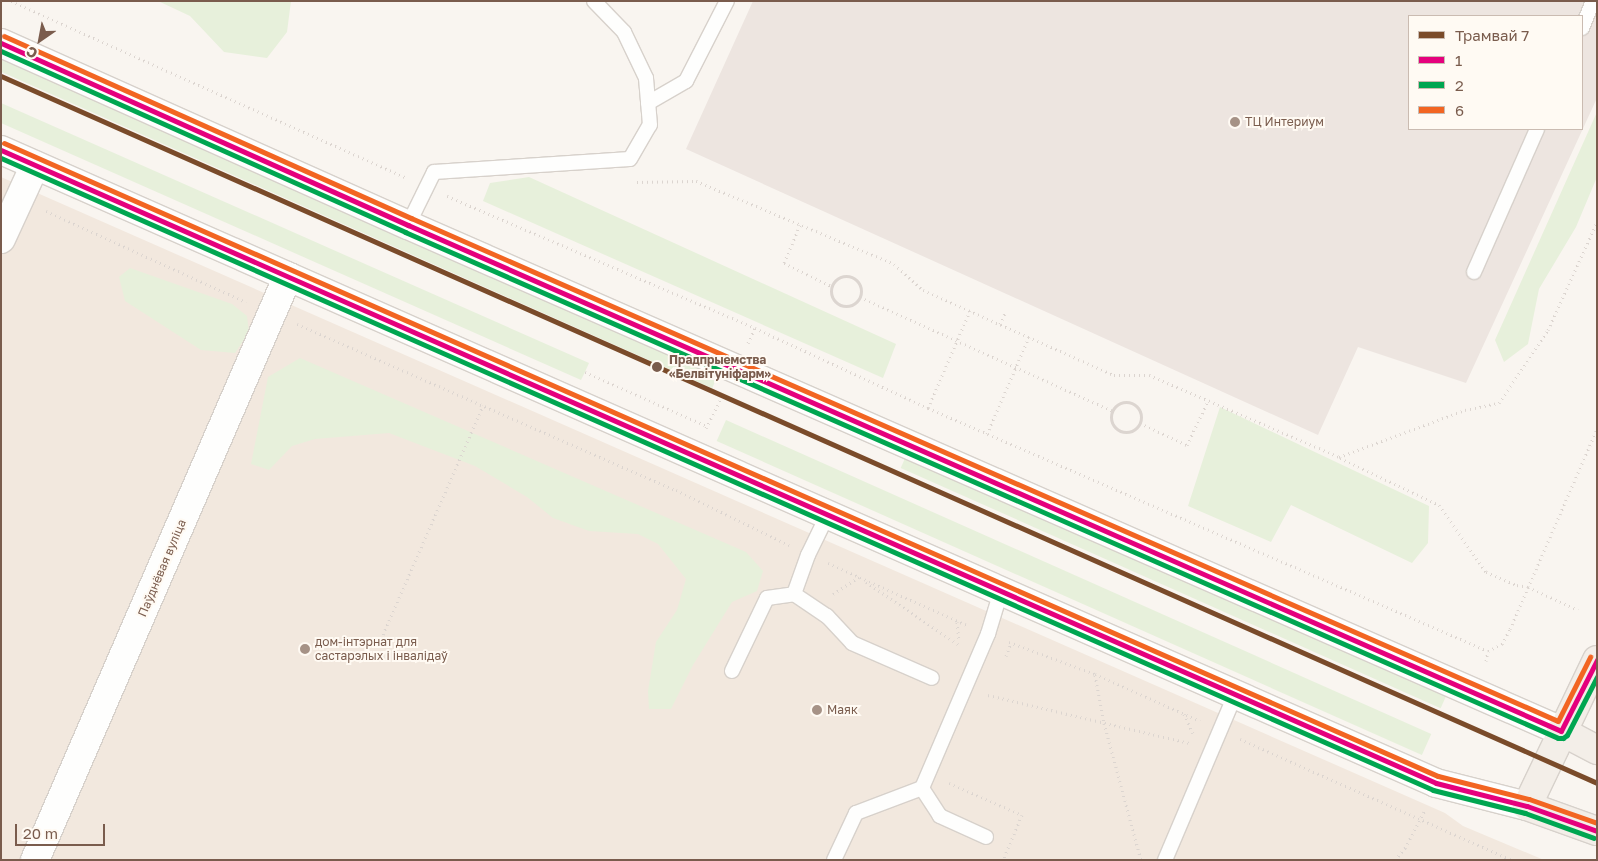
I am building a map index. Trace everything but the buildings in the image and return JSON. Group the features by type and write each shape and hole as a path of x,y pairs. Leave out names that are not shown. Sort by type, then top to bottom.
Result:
{"main road":[{"path":"1,43 408,225 1561,731 1597,750"},
{"path":"1,150 1436,783 1527,806 1597,831"},
{"path":"1,239 35,165"},
{"name":"Паўднёвая вуліца","path":"36,860 288,276"},
{"path":"1527,806 1561,731 1597,660"}],"lane":[{"path":"408,225 434,172 630,158 650,125 646,78 624,32 594,1"},
{"path":"648,103 686,80 727,1"},
{"path":"1583,26 1593,1"},
{"path":"1474,272 1537,130"},
{"path":"794,594 808,555 828,514"},
{"path":"834,860 856,813 922,788 988,634 1002,591"},
{"path":"732,672 767,598 794,594 827,616 852,643 932,678"},
{"path":"1165,860 1236,695"},
{"path":"922,788 940,816 986,837"}],"path":[{"path":"11,1 426,186"},
{"path":"628,182 696,181 894,264 924,290 1114,375 1149,375 1339,457 1438,505 1486,572 1517,585 1528,587 1578,610"},
{"path":"448,190 441,194 755,328 987,434 1488,651 1502,644 1597,429"},
{"path":"20,199 272,313 676,490 808,555 988,634 1095,674 1420,821 1512,860"},
{"path":"1339,457 1465,410 1498,403 1548,330 1597,222"},
{"path":"800,224 784,263 831,286"},
{"path":"840,277 852,277 860,286 860,297 849,307 840,306 832,297 831,286 840,277"},
{"path":"860,297 1112,411"},
{"path":"928,408 970,311"},
{"path":"1000,324 1006,311"},
{"path":"676,490 755,328"},
{"path":"987,434 1028,337"},
{"path":"585,372 707,426"},
{"path":"1140,423 1187,446 1208,401"},
{"path":"1129,402 1139,408 1140,423 1132,431 1120,431 1112,423 1112,411 1117,404 1129,402"},
{"path":"381,639 483,405"},
{"path":"957,621 960,643"},
{"path":"1004,661 1011,643"},
{"path":"1486,661 1488,651"},
{"path":"1095,674 1104,723 1141,860"},
{"path":"984,704 992,687"},
{"path":"988,696 1199,745"},
{"path":"953,774 949,783 1022,815 1003,860"},
{"path":"1395,860 1406,848 1426,807"}],"shaded area":[{"path":"753,1 1597,1 1597,98 1583,128 1583,15 1408,15 1408,130 1582,130 1466,383 1358,347 1318,435 686,149"},
{"path":"1,177 1445,813 1463,826 1544,860 1,860"}],"green space":[{"path":"158,1 291,1 287,32 267,58 224,52 190,16"},
{"path":"1,53 719,373 712,388 1,72"},
{"path":"1,103 589,363 585,372 581,380 1,123"},
{"path":"1597,112 1597,177 1576,227 1539,289 1528,344 1504,362 1495,340"},
{"path":"529,177 896,344 883,378 483,201 490,183"},
{"path":"130,268 232,304 247,316 249,332 235,353 201,350 125,301 119,277"},
{"path":"300,358 746,552 763,571 757,591 732,602 693,665 671,709 649,709 648,691 656,642 677,610 686,579 658,544 638,534 589,531 553,518 527,497 475,466 389,433 315,439 292,446 269,470 251,464 268,377"},
{"path":"1220,407 1429,506 1428,543 1412,563 1291,505 1271,542 1188,506"},
{"path":"726,420 1431,734 1422,755 717,441"},
{"path":"906,456 1446,696 1441,708 901,468"}],"tram line":[{"name":"7","path":"1,76 1597,783"}],"transit line":[{"name":"6","path":"4,36 411,218 1558,721 1590,657"},
{"name":"1","path":"1,43 408,225 1561,731 1597,660"},
{"name":"2","path":"1,51 405,232 1558,738 1563,738 1567,735 1597,677"},
{"name":"6","path":"4,143 1438,776 1529,799 1597,823"},
{"name":"1","path":"1,150 1436,783 1527,806 1597,831"},
{"name":"2","path":"1,158 1433,790 1525,813 1594,838"}],"place":[{"name":"ТЦ Интериум","path":"1235,122"},
{"name":"Прадпрыемства «Белвітуніфарм»","path":"657,367"},
{"name":"дом-інтэрнат для састарэлых і інвалідаў","path":"305,649"},
{"name":"Маяк","path":"817,710"}]}
